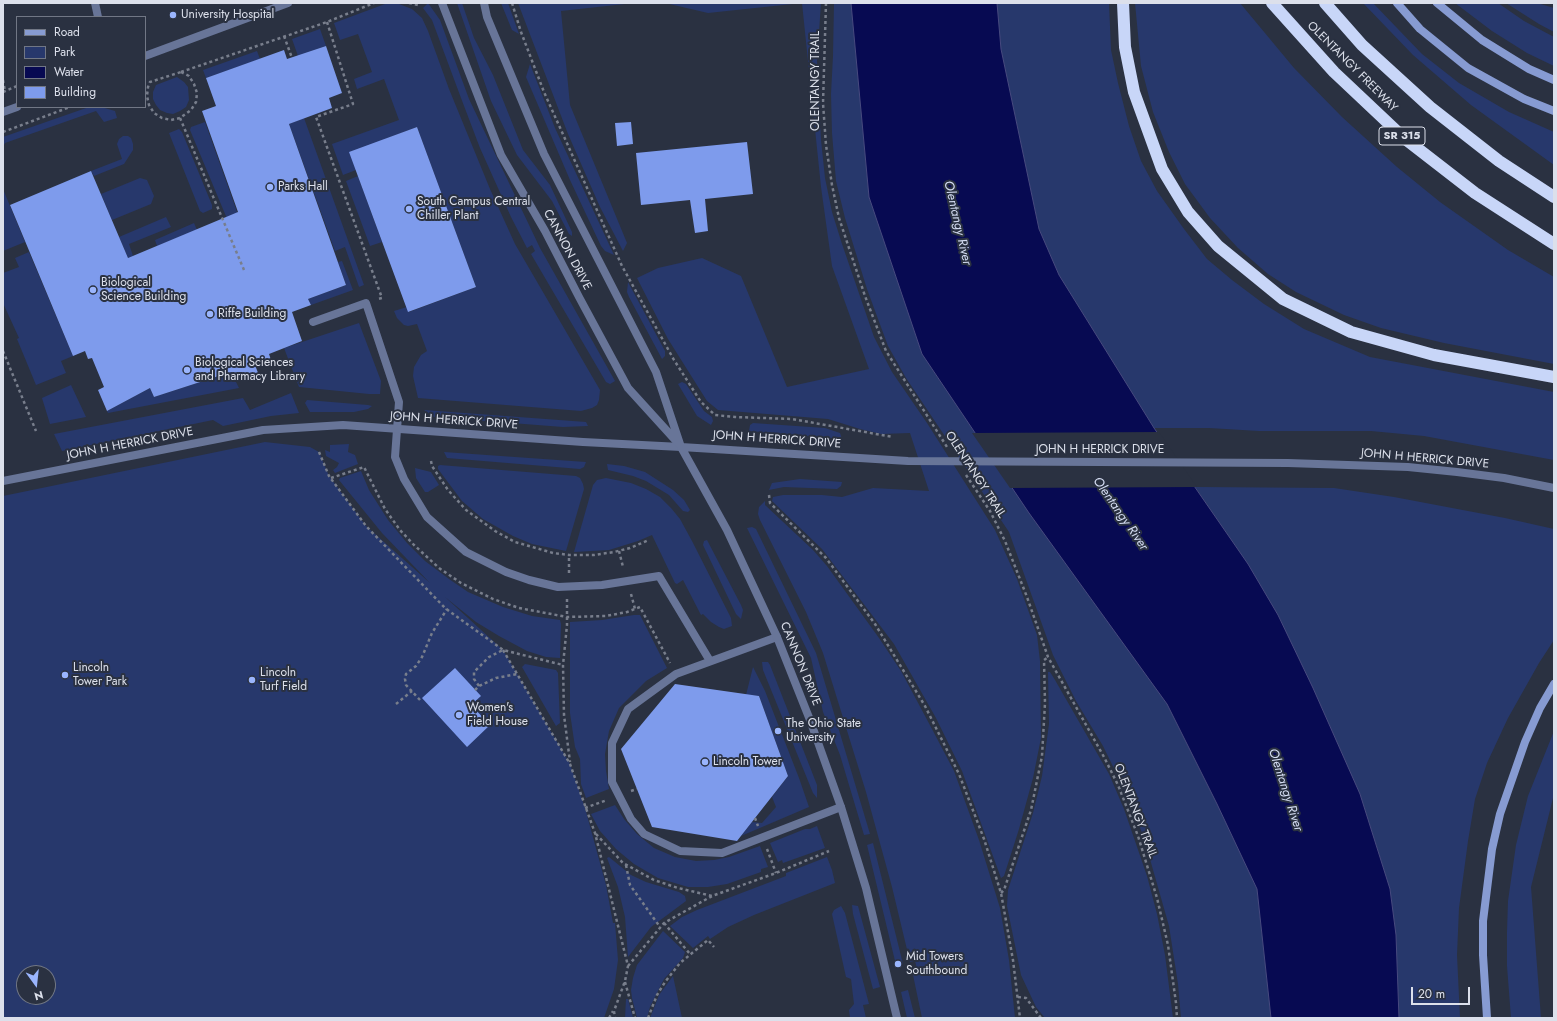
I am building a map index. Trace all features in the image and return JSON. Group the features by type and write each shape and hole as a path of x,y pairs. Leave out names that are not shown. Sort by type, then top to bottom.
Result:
{"highway":[{"path":"1123,3 1125,47 1134,92 1162,169 1188,212 1218,246 1283,299 1351,332 1434,355 1554,377"},
{"name":"OLENTANGY FREEWAY","path":"1272,3 1334,72 1404,138 1475,194 1554,244"},
{"name":"OLENTANGY FREEWAY","path":"1325,3 1362,44 1430,107 1499,161 1554,197"}],"main road":[{"path":"1397,3 1420,29 1468,68 1524,99 1554,111"},
{"path":"1437,3 1442,9 1482,40 1529,69 1554,80"},
{"path":"1487,1018 1483,955 1483,921 1492,849 1504,801 1525,742 1540,708 1554,684"}],"street":[{"path":"95,3 98,16"},
{"path":"146,56 288,3"},
{"name":"CANNON DRIVE","path":"442,3 501,155 545,231 578,297 628,388 681,447"},
{"name":"CANNON DRIVE","path":"484,3 487,17 544,154 656,372 681,447 727,530 777,637 810,720 841,807 866,888 897,1018"},
{"path":"3,112 16,107"},
{"path":"313,322 366,303 399,402 395,457 404,479 428,517 466,552 506,572 529,580 558,587 602,584 659,576 710,661"},
{"name":"JOHN H HERRICK DRIVE","path":"3,481 263,430 343,425 597,443 908,461 1288,463 1408,467 1504,478 1554,488"},
{"path":"777,637 676,674 628,709 612,743 612,782 631,819 644,834 680,851 722,852 841,807"}],"path":[{"path":"146,84 327,22 374,3"},
{"path":"409,3 418,5"},
{"path":"512,3 521,32 544,92 622,266 674,360 701,402 715,415 792,419 893,437"},
{"name":"OLENTANGY TRAIL","path":"826,3 823,103 826,145 839,218 865,296 886,351 947,448"},
{"path":"327,22 353,104 316,117 382,298 366,303"},
{"path":"284,36 292,58"},
{"path":"150,82 147,96 151,109 162,118 171,120 180,118 191,110 196,102 197,93 192,80 181,72"},
{"path":"3,80 4,91 16,86"},
{"path":"3,132 67,108"},
{"path":"180,118 244,270"},
{"path":"3,351 36,431"},
{"path":"319,452 331,478 366,526 404,567 447,609 503,650 570,764 595,833 628,966 625,981 614,1011 609,1018"},
{"path":"431,461 432,466 448,490 466,510 495,531 515,542 553,553 569,555 594,555 619,551 649,540"},
{"path":"331,478 364,467"},
{"name":"OLENTANGY TRAIL","path":"964,473 990,511 1005,541 1048,657 1104,757 1118,785 1138,836 1157,898 1168,945 1177,1018"},
{"path":"769,496 770,503 826,558 875,624 925,706 959,774 984,840 1001,893 1020,1018"},
{"path":"619,551 624,570"},
{"path":"568,573 569,555"},
{"path":"630,592 635,610"},
{"path":"567,598 567,625 563,665 564,715 570,764"},
{"path":"420,700 406,685 406,674 416,666 422,657 432,633 447,609"},
{"path":"479,686 474,679 474,672 489,657 503,650 563,665"},
{"path":"1001,893 1004,890 1031,810 1042,756 1045,704 1044,660 1048,657"},
{"path":"475,690 479,686 496,678 518,674"},
{"path":"396,704 412,692"},
{"path":"595,833 626,865 654,880 678,888 712,896"},
{"path":"628,966 664,922 712,896 776,873 829,851"},
{"path":"626,865 630,885 660,926"},
{"path":"664,922 690,954"},
{"path":"648,1018 657,995 680,963 708,940 714,947"},
{"path":"625,981 635,1018"},
{"path":"1018,997 1026,998 1041,1018"},
{"path":"614,1011 615,1018"}],"green space":[{"path":"428,3 440,20 469,99 540,248 615,381 610,384 606,382 531,254 535,251 532,245 527,248 511,217 480,148 432,20 423,8"},
{"path":"457,3 462,3 474,38 493,75 523,150 550,185 572,232 572,236 569,234 552,201 517,155 491,101"},
{"path":"501,3 508,3 519,34 512,30"},
{"path":"518,3 634,3 561,11 570,105 627,243 623,251 600,207 568,134"},
{"path":"665,3 802,3 708,13"},
{"path":"802,3 821,3 817,61 821,140 825,178 832,212 874,337 892,372 927,423 995,530 1017,579 1037,635 1040,661 1041,738 1033,778 1019,829 1004,876 1001,878 962,771 936,718 894,644 822,549 772,501 773,497 783,495 822,495 842,497 873,488 929,491 910,433 881,434 828,419 718,410 707,401 668,339 637,278 658,268 702,258 741,276 787,387 869,369 832,266 821,187"},
{"path":"834,3 851,3 869,197 922,354 1029,513 1167,704 1217,804 1257,889 1271,1018 1181,1018 1178,984 1169,926 1144,838 1127,795 1103,746 1076,701 1053,655 1009,532 906,378 888,346 867,289 845,218 836,181 832,133 831,94"},
{"path":"997,3 1109,3 1111,50 1129,126 1141,161 1157,191 1207,259 1264,304 1304,329 1370,357 1554,392 1554,460 1424,436 1371,431 1259,431 1209,428 1154,428 1059,275 1039,229 1001,49"},
{"path":"1135,3 1240,3 1294,68 1342,117 1397,167 1440,202 1508,250 1554,277 1554,364 1444,343 1381,328 1344,315 1296,292 1268,274 1238,248 1210,218 1185,184 1169,152 1153,112 1141,66"},
{"path":"1363,3 1373,3 1422,54 1459,83 1509,112 1554,132 1554,165 1471,105 1413,55"},
{"path":"1455,3 1498,3 1524,21 1554,37 1554,66 1527,53 1492,31"},
{"path":"1506,3 1537,3 1554,8 1554,32 1539,24"},
{"path":"385,4 399,4 412,9 422,18 490,189 515,244 600,390 597,405 592,408 581,411 418,398 413,376 414,367 421,355 427,351 417,324 408,326 404,325 397,318 394,311 407,307 409,312 476,287 417,127 385,139 356,170 343,175 332,144 399,120 384,79 357,89 354,79 372,72 358,34 340,40 334,23"},
{"path":"320,29 326,46 298,56 292,39"},
{"path":"257,51 260,59 206,78 203,70"},
{"path":"530,64 555,128 614,255 605,251 601,246 570,180 526,77"},
{"path":"177,77 188,87 189,100 186,107 180,111 173,114 167,113 160,110 156,105 153,99 153,92 156,85"},
{"path":"86,108 104,108 115,111 117,118 104,122 96,111 5,143 3,147 3,137"},
{"path":"304,118 364,285 359,287 345,247 335,251 289,124"},
{"path":"205,122 256,265 248,269 190,130 191,127"},
{"path":"179,129 182,132 212,205 212,209 203,213 200,211 169,133"},
{"path":"123,136 128,136 131,138 133,144 133,150 124,164 94,176 91,171 122,159 117,144 119,139"},
{"path":"358,176 382,242 370,246 346,181"},
{"path":"140,178 147,180 154,196 151,204 112,220 101,194"},
{"path":"3,189 25,242 3,251"},
{"path":"166,217 171,227 129,244 133,256 128,258 119,237"},
{"path":"194,223 197,230 157,246 155,240"},
{"path":"29,252 73,356 61,361 66,373 36,385 17,339 19,338 3,303 3,273 19,267 15,258"},
{"path":"342,261 353,290 311,305 308,299 346,285 338,262"},
{"path":"628,282 665,351 665,356 662,359 629,297 627,292"},
{"path":"359,323 381,381 380,394 299,387 284,348"},
{"path":"231,372 239,388 108,413 107,411 150,388 154,397"},
{"path":"682,382 686,384 704,411 712,417 713,421 711,425 697,416 678,384"},
{"path":"71,385 86,417 50,424 42,398"},
{"path":"291,393 299,413 271,416 223,426 213,420 62,451 54,434 243,398 250,410"},
{"path":"307,400 372,406 368,409 354,412 310,412 305,403"},
{"path":"424,410 586,422 588,426 563,427 434,417"},
{"path":"753,423 825,428 840,433 842,439 749,431 750,425"},
{"path":"265,442 310,447 319,452 329,476 366,526 430,583 382,533 339,480 340,478 361,471 369,490 388,520 407,543 425,561 468,592 503,607 532,616 560,620 560,658 546,657 527,651 499,636 476,622 445,597 503,650 570,764 585,808 606,885 613,923 615,923 618,960 614,989 604,1018 3,1018 3,496"},
{"path":"349,444 348,452 355,455 358,464 335,473 333,470 339,463 326,456 325,450 330,452 330,445"},
{"path":"444,452 586,462 584,467 580,469 447,458"},
{"path":"607,464 624,466 645,472 673,490 684,500 690,510 688,512 683,511 669,495 646,481 608,470"},
{"path":"438,466 576,476 580,478 584,489 566,551 532,544 513,536 483,519 462,501 438,469"},
{"path":"415,468 431,472 439,485 428,492 425,492 416,478"},
{"path":"606,478 631,483 646,489 660,497 671,508 680,519 692,541 731,618 732,626 724,629 711,622 703,614 701,615 683,580 677,584 675,583 652,535 609,550 574,552 593,485 597,480"},
{"path":"800,479 842,482 841,486 837,489 784,487 769,490 772,483"},
{"path":"1195,487 1334,488 1394,497 1554,529 1554,640 1539,663 1508,718 1487,763 1475,799 1459,908 1457,955 1460,1018 1399,1018 1396,935 1390,889 1360,794 1313,688 1278,615 1248,564"},
{"path":"765,501 765,505 813,550 827,566 879,638 901,671 954,771 979,840 1000,908 1009,960 1015,1018 922,1018 913,975 918,973 915,961 910,962 892,887 866,792 823,653 806,612 760,520 758,514 759,507"},
{"path":"752,527 756,529 816,653 870,834 864,835 840,755 823,712 811,658 747,528"},
{"path":"707,540 741,605 743,610 741,619 736,614 703,545 704,541"},
{"path":"640,615 667,668 646,681 619,708 609,731 605,754 609,789 586,798 581,784 580,759 575,747 570,713 570,622 602,620"},
{"path":"762,662 768,662 770,665 817,785 817,798 813,793 763,670"},
{"path":"525,664 556,670 558,673 560,723 556,726 522,667"},
{"path":"753,667 765,691 809,807 741,836 752,822 762,823 776,807 772,797 788,776 759,696 746,695"},
{"path":"1048,672 1050,672 1055,680 1109,774 1124,809 1147,876 1157,914 1165,955 1173,1018 1045,1018 1036,1007 1021,975 1007,906 1008,890 1033,813 1042,776 1049,724"},
{"path":"1554,731 1554,794 1531,887 1541,1018 1511,1018 1507,966 1507,932 1508,901 1516,845 1528,796"},
{"path":"615,805 624,819 637,834 654,848 675,857 696,861 714,860 729,857 760,846 768,867 761,869 761,872 727,884 708,887 688,887 658,878 634,864 616,849 600,831 591,814"},
{"path":"817,826 825,848 783,863 782,860 778,862 770,843 805,829 810,829"},
{"path":"873,843 903,964 896,965 867,845"},
{"path":"609,857 631,875 646,882 679,892 685,896 686,901 651,927 628,957 625,917 618,887 607,858"},
{"path":"827,857 835,883 754,915 728,927 710,939 708,936 693,948 670,926 682,917 697,910 786,876 786,873"},
{"path":"852,905 858,906 880,987 873,989 853,914"},
{"path":"841,906 845,913 869,1004 863,1005 866,1018 850,1018 849,1010 854,1004 851,979 846,977 832,914 834,910"},
{"path":"663,931 685,952 683,958 664,979 650,1007 647,1018 637,1018 631,990 633,978 637,965"},
{"path":"673,976 682,1018 650,1018 659,995"},
{"path":"908,990 915,1018 907,1018 901,992"},
{"path":"626,999 628,999 633,1018 625,1018"}],"water":[{"name":"Olentangy River","path":"851,3 997,3 1001,49 1039,229 1059,275 1154,428 1248,564 1278,615 1313,688 1360,794 1390,889 1396,935 1399,1018 1271,1018 1257,889 1217,804 1167,704 1029,513 922,354 869,197"}],"pier":[{"path":"1159,432 1197,487 1010,488 972,433"}],"building":[{"path":"326,46 342,93 329,98 332,108 289,124 346,285 308,299 311,305 292,312 302,341 269,354 271,360 255,365 260,378 231,372 154,397 150,388 107,411 98,390 104,387 92,358 88,359 85,351 73,356 10,205 91,171 128,258 238,212 202,111 216,106 206,78 284,50 287,59"},
{"path":"631,122 633,144 617,146 615,123"},
{"name":"South Campus Central Chiller Plant","path":"417,127 476,287 408,312 349,152"},
{"path":"747,142 753,194 705,199 708,231 695,233 690,200 641,205 636,153"},
{"name":"Women's Field House","path":"455,668 481,696 471,705 490,725 467,747 422,698"},
{"name":"Lincoln Tower","path":"675,684 759,696 788,776 737,841 652,827 621,749"}],"place":[{"name":"University Hospital","path":"173,15"},
{"name":"Parks Hall","path":"270,187"},
{"name":"South Campus Central Chiller Plant","path":"409,209"},
{"name":"Biological Science Building","path":"93,290"},
{"name":"Riffe Building","path":"210,314"},
{"name":"Biological Sciences and Pharmacy Library","path":"187,370"},
{"name":"Lincoln Tower Park","path":"65,675"},
{"name":"Lincoln Turf Field","path":"252,680"},
{"name":"Women's Field House","path":"459,715"},
{"name":"The Ohio State University","path":"778,731"},
{"name":"Lincoln Tower","path":"705,762"},
{"name":"Mid Towers Southbound","path":"898,964"}]}
